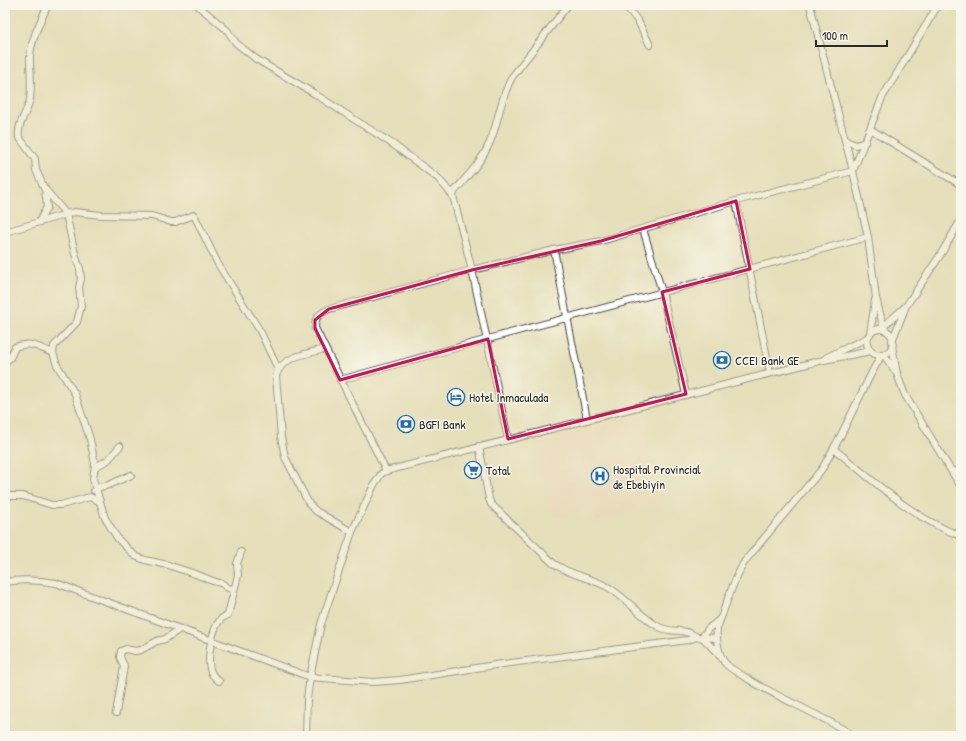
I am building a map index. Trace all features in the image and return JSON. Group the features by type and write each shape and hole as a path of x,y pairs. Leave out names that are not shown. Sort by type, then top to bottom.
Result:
{"street":[{"path":"39,222 47,208 44,188 36,170 35,160 22,143 18,133 30,98 30,57 32,48 40,20 48,5"},
{"path":"197,5 227,30 236,43 256,59 315,94 391,143 438,178 453,196 488,339 508,439"},
{"path":"453,196 454,192 475,168 483,156 490,141 505,89 512,77 568,5"},
{"path":"625,5 638,21 650,45"},
{"path":"810,5 853,171 868,237 876,298 884,330"},
{"path":"853,171 882,98 938,5"},
{"path":"870,129 961,185"},
{"path":"846,141 856,145 865,142"},
{"path":"386,470 324,349 315,328 315,320 320,314 330,309 472,270 601,240 736,201 853,171"},
{"path":"44,188 66,214 74,254 80,269 81,279 79,287 81,306 77,322 54,346 53,353 57,365 64,375 78,403 90,440 95,488 105,518 118,539 134,556 198,575 212,582 223,584 229,589 234,590"},
{"path":"736,201 770,373"},
{"path":"5,232 66,214 82,212 101,215 152,216 171,222 194,215 218,264 260,331 278,369"},
{"path":"306,736 307,699 321,624 352,532 374,485 381,474 386,470 819,361 873,353 882,354 888,351 892,343 906,306 939,257 961,220"},
{"path":"643,229 662,292 686,394"},
{"path":"340,380 868,237"},
{"path":"554,250 588,419"},
{"path":"872,372 873,353 867,345 876,298"},
{"path":"884,330 885,325 906,306"},
{"path":"880,311 887,316 898,313"},
{"path":"819,361 869,336 876,330 884,330 890,334 897,374 905,395 961,487"},
{"path":"5,362 10,358 15,347 26,344 31,344 53,353"},
{"path":"324,349 290,359 283,363 278,369 276,376 281,437 285,457 310,504 316,511 352,532"},
{"path":"854,736 760,686 727,665 722,657 716,638 717,628 736,578 745,561 822,469 834,449 882,354"},
{"path":"882,354 897,374"},
{"path":"94,467 108,460 120,446"},
{"path":"479,446 491,504 553,563 562,570 611,589 659,627 672,631 690,632 699,637 722,657"},
{"path":"834,449 906,507 942,528 961,536"},
{"path":"952,471 961,472"},
{"path":"90,497 95,488 109,485 131,475"},
{"path":"5,496 23,496 52,505 60,505 90,497 99,501"},
{"path":"219,681 210,669 212,641 219,621 222,617 228,615 238,575 237,564 241,552"},
{"path":"5,582 40,580 56,583 310,677 373,682 400,680 460,670 688,640 699,637 716,638"},
{"path":"699,637 721,618"},
{"path":"116,713 124,666 120,657 123,649 135,651 145,648 157,641 167,638 180,629"}],"highlighted area":[{"path":"736,201 750,269 662,292 686,394 508,439 488,339 340,380 315,328 315,320 329,309 472,270 601,241"}],"shaded area":[{"name":"Hospital Provincial de Ebebiyín","path":"642,414 663,500 595,523 591,509 556,518 548,504 538,453 538,440"}],"place":[{"name":"CCEI Bank GE","path":"722,360"},
{"name":"Hotel Inmaculada","path":"456,397"},
{"name":"BGFI Bank","path":"406,424"},
{"name":"Total","path":"473,470"},
{"name":"Hospital Provincial de Ebebiyín","path":"600,476"}]}
